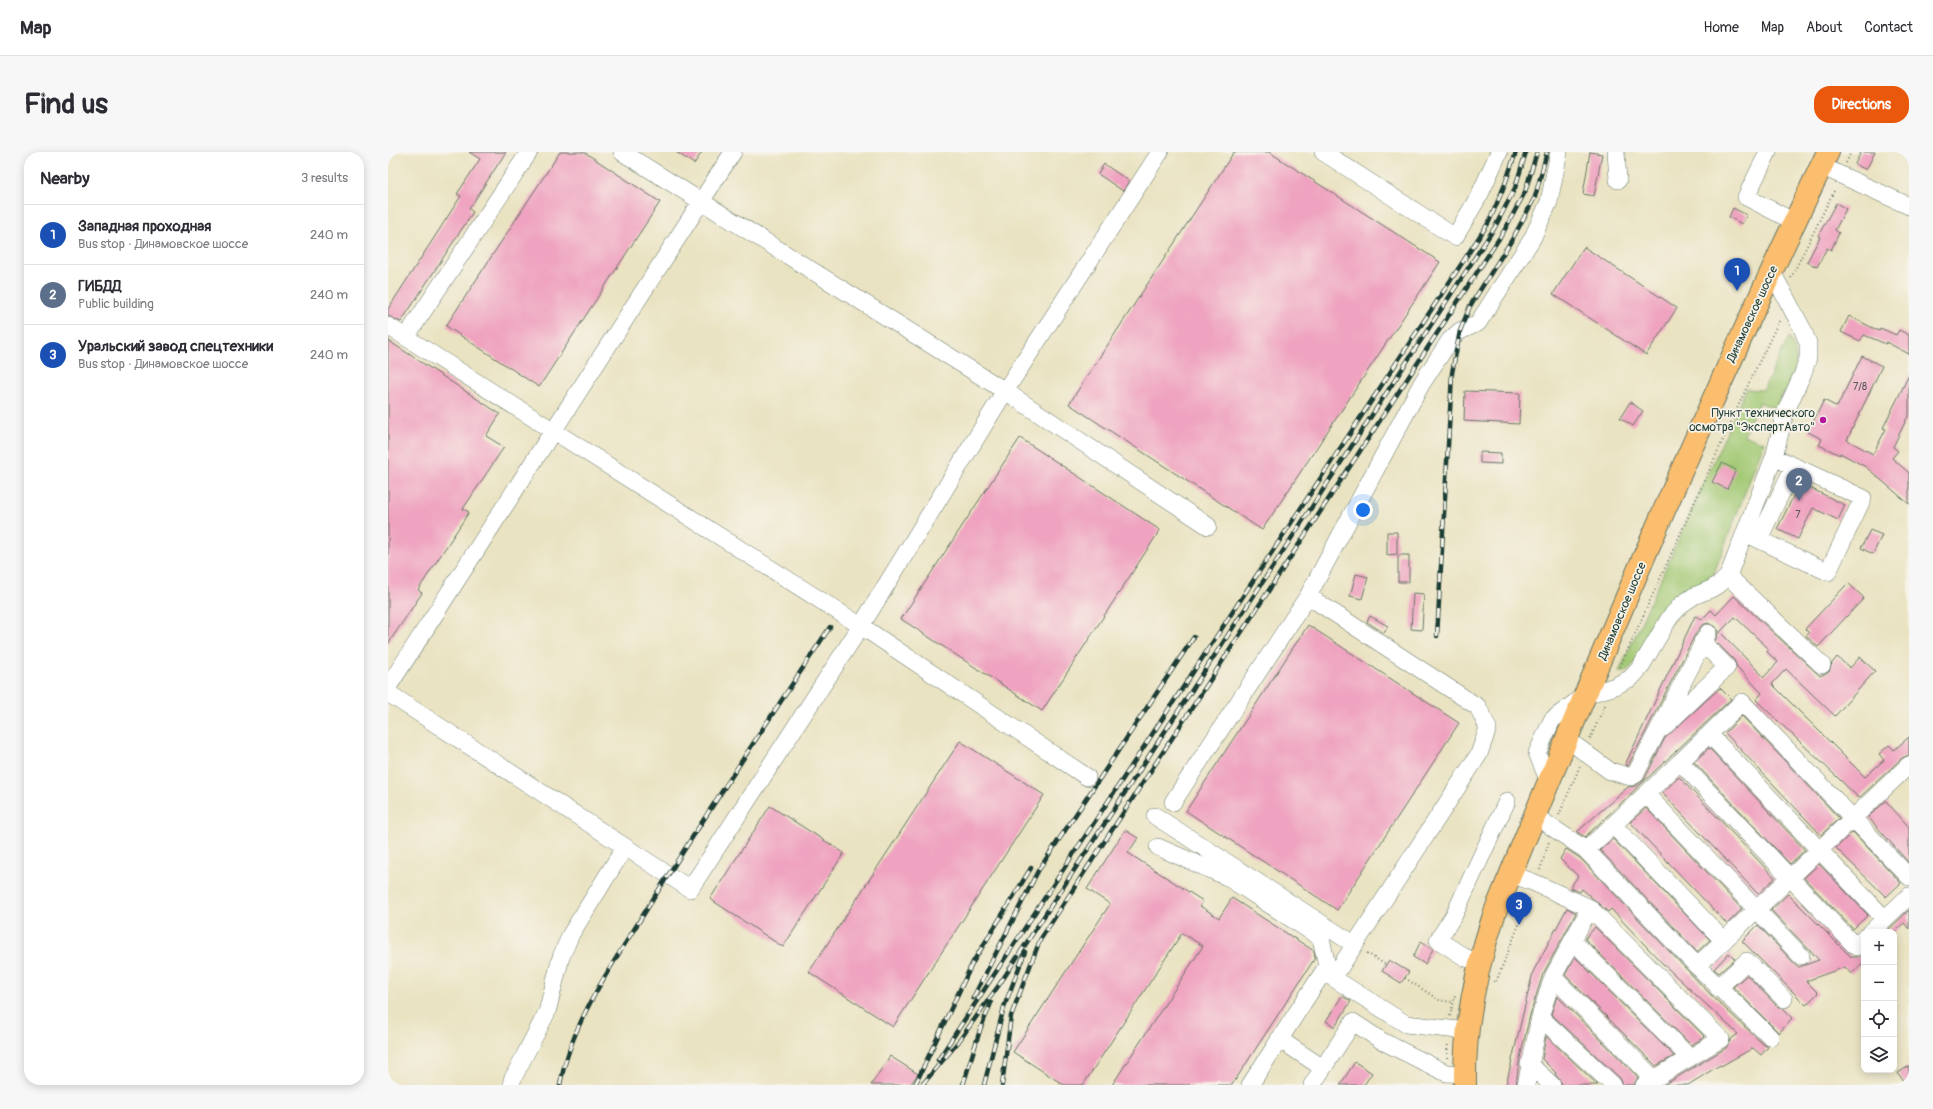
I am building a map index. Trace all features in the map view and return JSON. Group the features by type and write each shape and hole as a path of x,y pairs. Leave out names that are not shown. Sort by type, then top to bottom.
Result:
{"main road":[{"name":"Динамовское шоссе","path":"1459,1078 1457,1031 1478,970 1484,944 1511,874 1719,386 1825,159"}],"lane":[{"path":"406,337 530,152"},
{"path":"622,152 1005,392 1208,526"},
{"path":"388,687 554,432 733,152"},
{"path":"388,693 690,889 861,626 1005,392 1160,152"},
{"path":"1323,152 1455,237 1480,194 1499,152"},
{"path":"1173,802 1308,596 1422,383 1450,340 1460,331 1478,323 1532,239 1549,202 1560,152"},
{"path":"1616,152 1618,180"},
{"path":"1768,152 1746,197 1795,222"},
{"path":"1825,159 1842,175 1909,206"},
{"path":"1752,536 1785,413 1808,358 1808,343 1802,328 1784,297 1772,272"},
{"path":"388,326 861,626 1087,777"},
{"path":"1752,536 1828,572 1863,498 1774,457"},
{"path":"1550,782 1537,752 1552,720 1586,695 1613,687 1631,678 1640,668 1670,617 1682,604 1694,596 1716,586 1728,576 1794,466"},
{"path":"1728,576 1822,665"},
{"path":"1308,596 1478,707 1488,728 1479,754 1334,978 1406,1024 1457,1031"},
{"path":"1568,740 1610,771 1631,778 1635,775 1654,737 1705,638 1727,667 1654,737"},
{"path":"1586,850 1742,702 1909,877"},
{"path":"1709,734 1885,918"},
{"path":"1680,762 1856,946 1861,941"},
{"path":"1697,966 1909,765"},
{"path":"1646,794 1801,956"},
{"path":"1478,970 1466,958 1438,940 1454,915 1507,801"},
{"path":"1155,816 1355,945"},
{"path":"1535,816 1586,850 1718,988 1770,1037"},
{"path":"1613,825 1724,941"},
{"path":"512,1085 512,1080 547,1012 561,957 571,934 625,847"},
{"path":"1158,847 1227,877 1321,938 1327,966 1250,1085"},
{"path":"1511,874 1535,882 1590,908 1721,1039 1649,1082 1553,977"},
{"path":"1874,929 1909,896"},
{"path":"1526,1085 1529,1064 1540,1017 1553,977 1590,908"},
{"path":"1572,940 1690,1058"},
{"path":"1718,988 1747,961 1784,999"},
{"path":"1540,1017 1612,1085"},
{"path":"1312,1085 1353,1022 1382,1041 1459,1078"},
{"path":"1279,1039 1324,1068"},
{"path":"1529,1064 1552,1085"}],"path":[{"path":"1478,970 1496,982 1514,935 1525,913 1554,830 1618,672 1746,389 1780,318 1784,297 1791,278 1842,175 1851,152"},
{"path":"1355,945 1386,965"},
{"path":"1405,978 1440,1000 1452,1002"},
{"path":"1457,989 1452,1002 1457,1031 1459,1078"}],"green space":[{"path":"1789,337 1793,345 1796,358 1794,376 1788,391 1783,393 1776,409 1759,402 1744,435 1764,443 1714,573 1638,660 1625,672 1619,672 1746,389 1763,390"}],"building":[{"path":"469,152 506,152 469,209 473,212 401,322 388,316 388,309 461,196 457,194 480,159"},
{"path":"560,152 584,152 660,202 539,387 446,326"},
{"path":"676,152 702,152 694,164"},
{"path":"1234,152 1269,152 1440,262 1262,530 1069,404"},
{"path":"1590,152 1602,154 1594,196 1583,194"},
{"path":"1861,152 1875,152 1866,170 1855,164"},
{"path":"1104,164 1129,181 1123,191 1098,174"},
{"path":"1836,203 1846,209 1835,230 1839,233 1831,250 1827,248 1817,267 1807,262 1820,237 1818,236"},
{"path":"1733,208 1747,215 1742,224 1729,217"},
{"path":"1584,247 1677,308 1646,355 1553,294"},
{"path":"1849,316 1879,331 1880,328 1896,335 1899,330 1909,335 1909,354 1886,342 1886,344 1864,335 1860,341 1841,332"},
{"path":"388,338 389,341 500,414 486,436 504,447 463,509 469,512 418,590 422,593 388,644"},
{"path":"1862,356 1882,366 1847,440 1873,454 1886,429 1883,428 1909,375 1909,414 1893,447 1898,451 1892,458 1909,473 1909,504 1866,467 1840,453 1840,455 1819,445 1822,439 1808,432 1824,400 1837,407"},
{"path":"1465,391 1520,393 1519,424 1464,421"},
{"path":"1630,402 1643,411 1633,426 1620,418"},
{"path":"1020,438 1160,530 1042,711 901,619"},
{"path":"1480,452 1501,453 1501,464 1480,463"},
{"path":"1722,463 1736,470 1727,489 1712,482"},
{"path":"1800,483 1845,505 1838,520 1813,508 1798,539 1777,529"},
{"path":"1870,530 1882,535 1873,554 1861,548"},
{"path":"1387,532 1397,532 1397,554 1387,555"},
{"path":"1398,555 1409,555 1409,582 1398,582"},
{"path":"1356,574 1368,577 1362,599 1350,596"},
{"path":"1848,583 1864,598 1818,647 1806,636 1809,633 1805,629"},
{"path":"1413,593 1424,594 1422,630 1411,629"},
{"path":"1734,596 1820,676 1829,672 1832,663 1837,657 1850,668 1860,657 1875,671 1835,716 1786,669 1772,684 1865,777 1884,760 1879,754 1889,745 1894,750 1909,737 1909,755 1902,758 1859,798 1756,700 1762,693 1737,667 1734,660 1715,641 1718,633 1717,628 1708,623 1702,625 1695,635 1628,766 1625,765 1695,616 1702,619 1711,610 1716,615","holes":["1735,617 1769,649 1767,652 1778,662 1764,677 1720,632"]},
{"path":"1370,616 1388,626 1384,633 1367,622"},
{"path":"1308,625 1459,723 1337,910 1186,811"},
{"path":"1720,688 1731,699 1585,837 1577,832 1628,787 1635,786 1644,780 1665,738"},
{"path":"1742,716 1839,818 1821,835 1725,733"},
{"path":"960,741 1044,795 893,1027 809,972"},
{"path":"1709,748 1805,850 1790,864 1694,762"},
{"path":"1679,777 1775,878 1758,894 1662,793"},
{"path":"1886,801 1909,827 1909,863 1868,817"},
{"path":"770,806 844,853 783,947 710,899"},
{"path":"1646,808 1742,909 1727,924 1630,822"},
{"path":"1125,830 1138,838 1128,853 1203,901 1200,906 1219,918 1232,898 1314,951 1315,958 1232,1085 1112,1085 1203,946 1182,933 1083,1085 1064,1085 1013,1052 1110,904 1087,889"},
{"path":"1853,832 1901,883 1886,897 1836,848"},
{"path":"1613,839 1710,940 1697,952 1600,850"},
{"path":"1566,849 1580,858 1711,995 1768,1047 1761,1055 1753,1048 1721,1066 1720,1065 1688,1085 1664,1085 1726,1048 1731,1039 1738,1034 1663,964 1611,909 1608,912 1582,889 1580,892 1570,888 1578,876 1560,859"},
{"path":"1819,864 1868,915 1853,929 1804,878"},
{"path":"1788,894 1851,957 1858,957 1861,955 1861,965 1851,974 1845,967 1806,981 1818,993 1806,1005 1742,941 1758,925 1799,967 1819,960 1771,910"},
{"path":"1567,908 1576,913 1543,974 1530,1015 1519,1062 1516,1085 1506,1085 1533,972"},
{"path":"1909,910 1909,929 1904,923 1897,929 1889,929"},
{"path":"1595,927 1705,1037 1691,1045 1585,939"},
{"path":"1421,941 1433,949 1425,964 1413,957"},
{"path":"1729,953 1735,959 1719,973 1714,969"},
{"path":"1575,957 1674,1056 1656,1066 1565,975"},
{"path":"1389,960 1409,972 1401,983 1382,971"},
{"path":"1747,975 1777,1006 1783,1009 1792,1018 1779,1033 1733,987"},
{"path":"1342,996 1351,1001 1335,1027 1326,1021"},
{"path":"1557,996 1638,1077 1634,1085 1623,1085 1620,1078 1551,1014"},
{"path":"1546,1036 1598,1085 1562,1085 1555,1074 1556,1073 1542,1059"},
{"path":"890,1056 918,1074 910,1085 871,1085"},
{"path":"1355,1062 1372,1073 1364,1085 1340,1085"},
{"path":"1909,1066 1909,1085 1906,1085 1898,1073"}],"railway":[{"path":"938,1060 1489,222 1505,184 1516,152"},
{"path":"922,1085 959,1041 999,985 1495,227 1515,188 1526,152"},
{"path":"1002,1085 1011,1016 1040,940 1504,231 1525,192 1537,152"},
{"path":"1437,636 1452,373 1460,331 1470,306 1513,238 1535,197 1547,152"},
{"path":"560,1085 574,1037 596,991 716,800 830,627"},
{"path":"973,998 1038,871 1194,637"},
{"path":"915,1085 973,962 1031,868"},
{"path":"984,1085 1004,1007 1025,952"},
{"path":"963,1085 980,1030 991,1003"}],"place":[{"name":"Западная проходная","path":"1737,291"},
{"name":"Пункт технического осмотра \"ЭкспертАвто\"","path":"1823,420"},
{"name":"ГИБДД","path":"1799,501"},
{"name":"Уральский завод спецтехники","path":"1519,925"}]}
